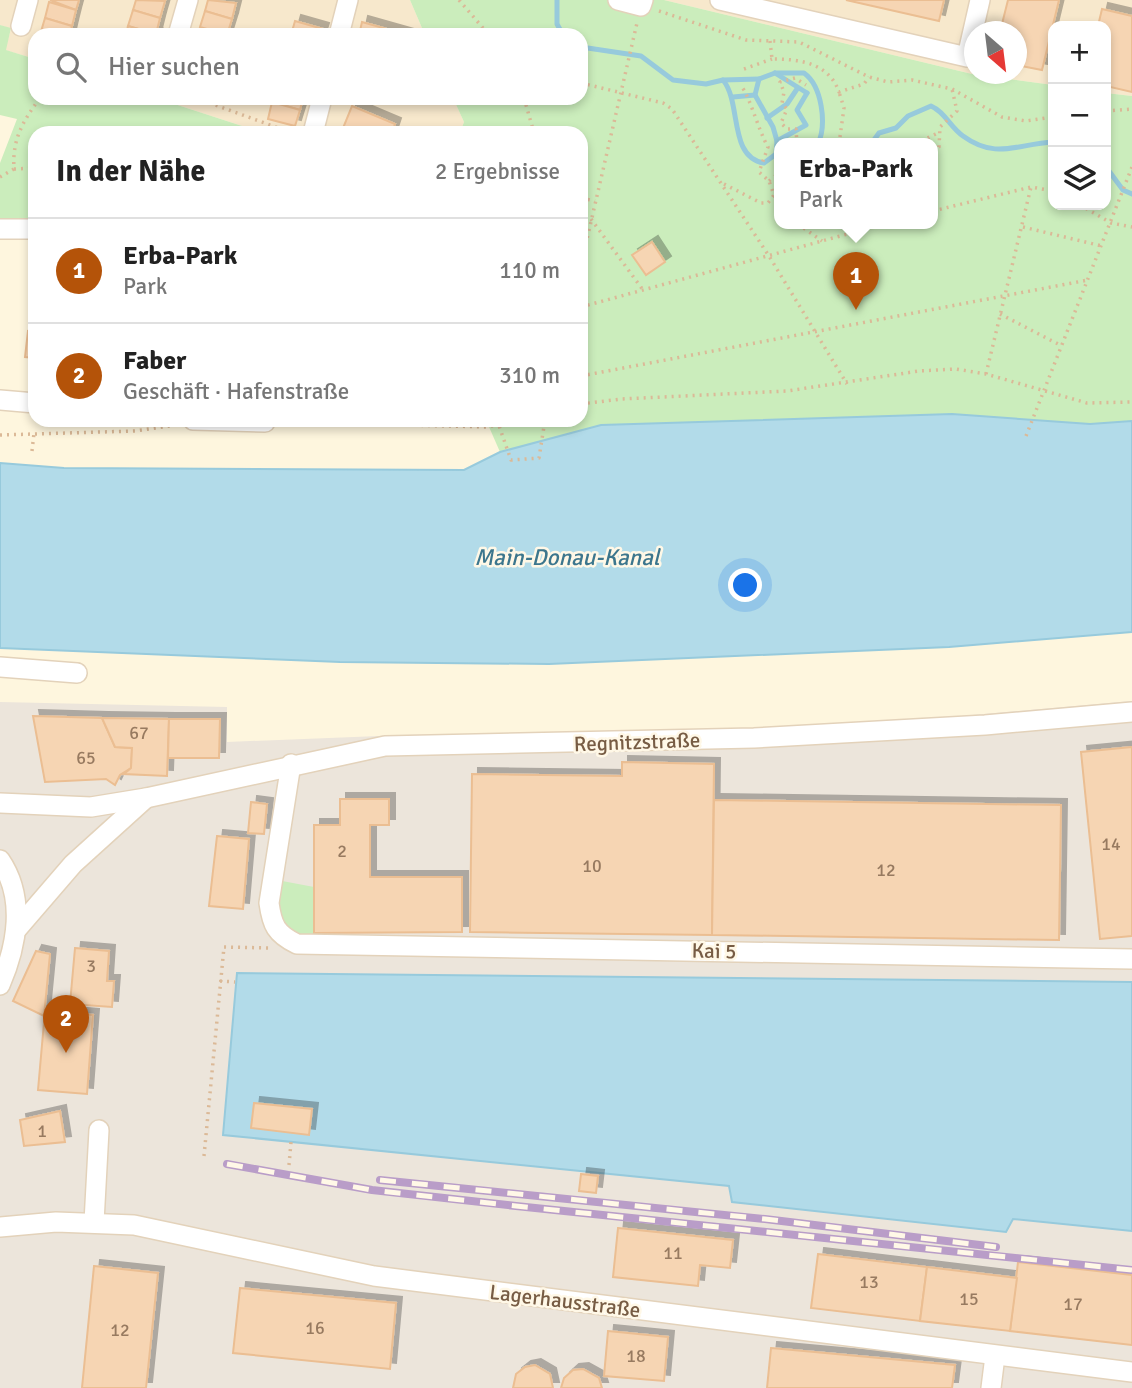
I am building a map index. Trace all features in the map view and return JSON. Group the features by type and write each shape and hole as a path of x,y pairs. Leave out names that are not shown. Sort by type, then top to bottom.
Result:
{"street":[{"path":"21,26 28,0"},
{"path":"180,28 188,0"},
{"path":"341,28 348,0"},
{"path":"618,0 642,3"},
{"path":"720,0 763,5 967,57 980,0"},
{"path":"315,126 320,105"},
{"path":"0,229 28,229"},
{"path":"0,400 28,402"},
{"path":"0,667 77,673"},
{"name":"Regnitzstraße","path":"0,803 91,807 146,799 291,764 385,746 754,738 985,725 1132,712"},
{"path":"288,939 272,923 269,903 291,764"},
{"name":"Regnitzstraße","path":"17,929 73,864 146,799"},
{"path":"0,860 11,881 17,929 13,950 0,985"},
{"name":"Kai 5","path":"288,939 1132,959"},
{"path":"93,1222 99,1130"},
{"name":"Lagerhausstraße","path":"0,1227 93,1222 134,1224 374,1276 1132,1372"},
{"path":"991,1388 995,1356"}],"path":[{"path":"459,0 483,28"},
{"path":"642,3 747,40 799,42 869,78 887,82 912,80 952,89 1002,117 1026,121 1048,118"},
{"path":"588,233 634,33"},
{"path":"770,41 772,58"},
{"path":"744,69 772,58 807,62 827,71 839,92 844,108 840,138"},
{"path":"797,138 796,129 781,123 787,109 782,103 784,92 780,82 795,78 806,85"},
{"path":"839,92 864,84 869,78"},
{"path":"588,85 663,103 671,109 769,256 847,384"},
{"path":"722,184 761,204 768,203 774,195 769,181 759,172 768,147 753,116 748,92 750,85"},
{"path":"741,86 748,92"},
{"path":"938,148 940,127 957,111 952,89"},
{"path":"14,169 13,148 23,122 35,105"},
{"path":"215,105 273,126"},
{"path":"526,105 532,126"},
{"path":"1111,111 1132,109"},
{"path":"928,138 940,132"},
{"path":"1026,436 1132,167"},
{"path":"0,177 14,169 28,168"},
{"path":"769,181 774,177"},
{"path":"986,374 1031,187"},
{"path":"938,210 1031,187 1048,190"},
{"path":"588,200 595,201"},
{"path":"1089,210 1111,223 1132,227"},
{"path":"591,219 643,290"},
{"path":"1023,227 1102,246"},
{"path":"805,229 823,242"},
{"path":"588,305 866,229"},
{"path":"588,375 1088,281"},
{"path":"1000,314 1062,346"},
{"path":"588,403 621,399 787,391 919,371 956,369 1045,389 1087,403 1132,402"},
{"path":"0,435 135,431 160,427"},
{"path":"500,427 511,460 539,458 544,427"},
{"path":"32,450 34,433"},
{"path":"204,1156 223,947 269,949 288,939"},
{"path":"220,981 235,982"},
{"path":"289,1165 291,1142"}],"shaded area":[{"path":"0,0 410,0 422,28 28,28 28,57 5,50 11,29 0,25"},
{"path":"664,0 1132,0 1132,96 1111,94 1111,21 1048,21 1048,84 1027,81 1027,21 964,21 964,72"},
{"path":"178,105 456,105 464,122 463,126 242,126"},
{"path":"1132,701 1132,1388 0,1388 0,702 227,707 227,742 404,735 690,732 860,725"}],"green space":[{"path":"410,0 664,0 964,72 964,84 1027,84 1027,81 1048,84 1048,210 1111,210 1111,94 1132,96 1132,421 1090,424 601,425 500,452 489,427 588,427 588,126 463,126 464,122 456,105 588,105 588,28 422,28"},
{"path":"0,25 11,28 6,50 28,57 28,105 178,105 242,126 28,126 28,220 0,218 0,163 17,119 0,115"},
{"path":"277,880 314,887 315,940 291,931 281,920"}],"water":[{"name":"Main-Donau-Kanal","path":"952,414 1090,424 1132,421 1132,632 949,647 549,664 340,662 0,648 0,463 64,468 464,470 500,452 601,425"},
{"path":"237,973 1132,982 1132,1231 1013,1219 1006,1232 732,1202 729,1186 223,1135"}],"building":[{"path":"50,0 79,0 76,10"},
{"path":"136,0 165,1 160,18 133,10"},
{"path":"208,0 236,3 232,19 205,11"},
{"path":"846,0 944,0 939,21"},
{"path":"1008,0 1059,0 1054,21 1048,21 1048,45 1042,70 1027,67 1027,21 1003,21"},
{"path":"49,2 76,10 72,26 45,18"},
{"path":"1102,9 1132,16 1132,92 1111,87 1111,21 1099,21"},
{"path":"133,10 160,18 158,28 128,26"},
{"path":"205,11 232,19 229,28 200,27"},
{"path":"45,18 72,26 72,28 42,28"},
{"path":"295,21 320,28 293,28"},
{"path":"362,22 383,28 361,28"},
{"path":"271,105 300,110 295,126 268,119"},
{"path":"282,105 301,105 300,110"},
{"path":"352,106 395,124 394,126 344,126"},
{"path":"652,242 665,262 646,275 632,255"},
{"path":"28,331 28,357 25,357"},
{"path":"33,716 102,718 115,747 132,748 131,768 120,775 115,785 106,779 45,782"},
{"path":"102,718 169,719 167,776 124,774 131,768 132,748 115,747"},
{"path":"169,719 220,719 219,758 168,758"},
{"path":"1132,747 1132,936 1100,939 1081,752"},
{"path":"622,762 714,764 712,935 470,932 472,774 622,776"},
{"path":"340,799 389,799 389,825 370,825 370,877 462,877 462,932 314,933 314,825 340,825"},
{"path":"714,800 1061,805 1059,940 712,935"},
{"path":"251,802 267,804 264,834 248,833"},
{"path":"217,836 249,839 243,909 209,906"},
{"path":"75,948 109,951 107,981 114,981 112,1007 70,1004"},
{"path":"36,951 50,954 44,1016 13,1001"},
{"path":"45,1011 93,1015 87,1094 38,1090"},
{"path":"254,1103 312,1109 309,1135 251,1128"},
{"path":"60,1111 65,1142 24,1146 20,1120"},
{"path":"581,1174 598,1176 596,1193 579,1191"},
{"path":"618,1228 733,1240 730,1268 700,1265 698,1286 613,1277"},
{"path":"818,1254 927,1267 920,1321 811,1308"},
{"path":"1018,1262 1132,1275 1132,1345 1010,1331"},
{"path":"94,1266 158,1273 146,1388 82,1388"},
{"path":"927,1267 1017,1278 1010,1331 920,1321"},
{"path":"240,1288 396,1303 390,1369 233,1353"},
{"path":"608,1331 668,1337 664,1381 604,1376"},
{"path":"771,1348 955,1365 952,1388 767,1388"},
{"path":"535,1365 550,1374 553,1388 513,1388 516,1374 525,1367"},
{"path":"583,1369 599,1378 602,1388 561,1388 564,1378 573,1370"}],"waterway":[{"path":"557,0 559,28"},
{"path":"588,48 641,56 673,80 706,84 723,80 729,90 745,151 753,159 764,163 774,156"},
{"path":"776,138 755,95 759,79 775,73 804,73 810,79 821,106 820,138"},
{"path":"775,73 807,93"},
{"path":"723,80 759,79"},
{"path":"767,118 787,104 797,89"},
{"path":"782,138 806,125 797,110 807,93"},
{"path":"733,97 755,95"},
{"path":"875,138 879,133 896,128 908,116 931,106 963,136 986,147 1007,149 1048,142"},
{"path":"1111,174 1123,190 1132,194"}],"railway":[{"path":"227,1164 372,1190 1132,1270"},
{"path":"380,1180 765,1219 996,1247"}],"place":[{"name":"Erba-Park","path":"856,310"},
{"name":"Faber","path":"66,1053"}]}
